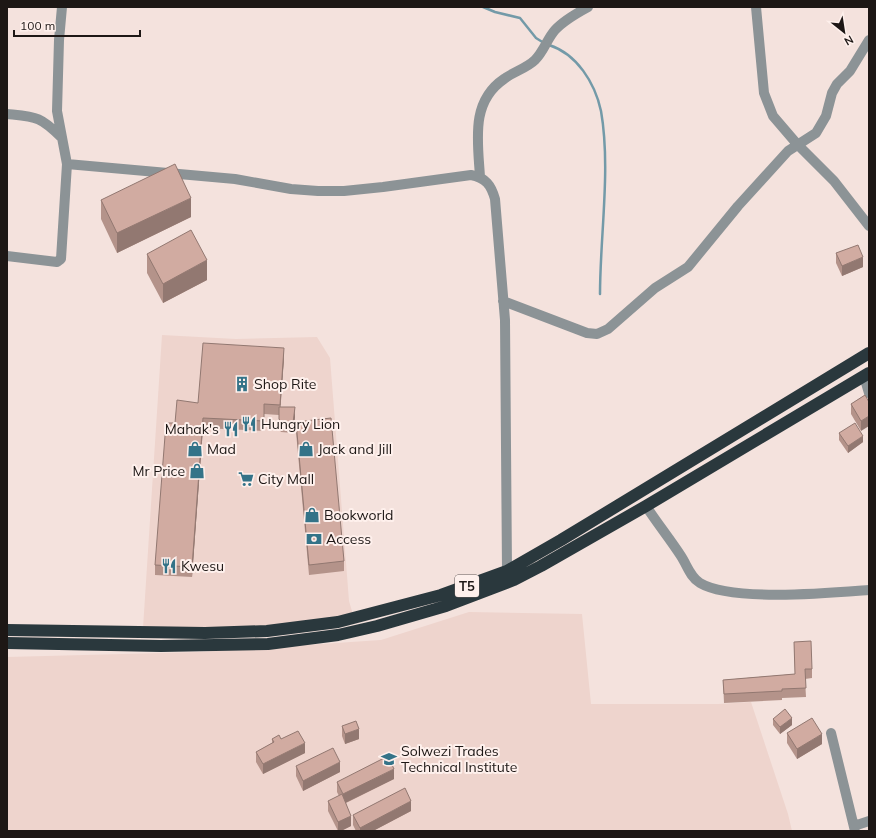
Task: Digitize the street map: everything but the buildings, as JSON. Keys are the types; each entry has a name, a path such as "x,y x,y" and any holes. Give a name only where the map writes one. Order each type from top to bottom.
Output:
{"highway":[{"name":"T5","path":"7,630 205,633 267,631 299,628 338,622 417,602 470,586 507,571 561,540 869,353"},
{"name":"T5","path":"7,642 161,646 268,644 338,635 377,626 446,606 514,580 646,506 866,374"}],"street":[{"path":"7,256 57,262 61,259 68,164 61,137 57,111 57,83 62,7"},
{"path":"480,177 477,120 491,91 503,79 532,63 539,56 555,30 567,20 588,7"},
{"path":"756,7 764,93 773,116 797,144 834,181 869,226"},
{"path":"503,301 592,334 602,332 655,288 688,267 738,206 788,152 797,144 816,132 822,125 826,116 832,93 837,84 853,67 869,40"},
{"path":"7,114 39,118 46,122 61,137"},
{"path":"68,164 235,179 291,189 344,191 471,175 480,177 488,182 495,199 503,301 506,378 507,571"},
{"path":"866,374 869,393"},
{"path":"646,506 682,557 690,572 699,582 719,590 806,594 869,590"},
{"path":"831,733 855,828 869,821"}],"shaded area":[{"name":"City Mall","path":"162,335 236,339 317,337 330,358 349,601 354,618 249,628 143,628"},
{"name":"Solwezi Trades Technical Institute","path":"469,612 582,614 591,704 718,704 751,702 788,814 792,831 7,831 7,657 200,652 381,640"}],"waterway":[{"path":"483,7 495,12 520,18 536,38 544,43"},
{"path":"549,45 559,49 576,62 589,80 601,111 604,133 605,179 600,294"}],"place":[{"name":"Shop Rite","path":"242,384"},
{"name":"Hungry Lion","path":"249,424"},
{"name":"Mahak's","path":"231,429"},
{"name":"Mad","path":"195,449"},
{"name":"Jack and Jill","path":"306,449"},
{"name":"Mr Price","path":"197,471"},
{"name":"City Mall","path":"246,479"},
{"name":"Bookworld","path":"312,515"},
{"name":"Access","path":"314,539"},
{"name":"Kwesu","path":"169,566"},
{"name":"Solwezi Trades Technical Institute","path":"389,759"}]}
